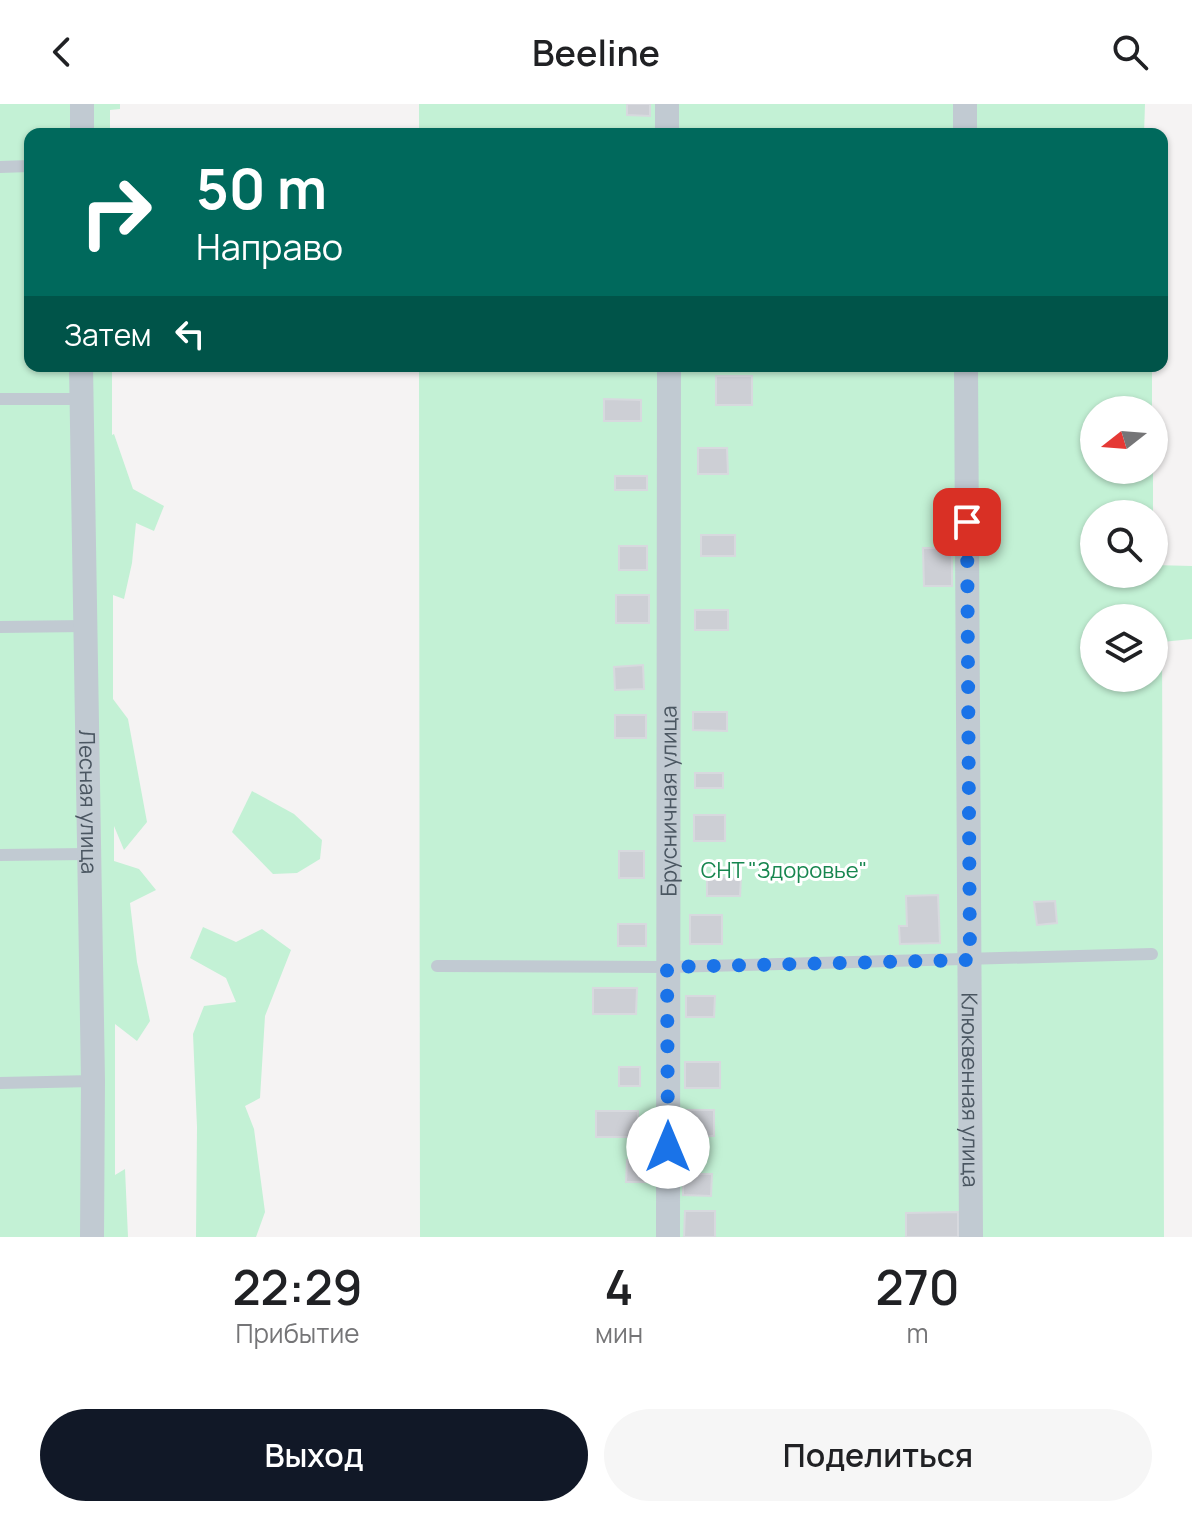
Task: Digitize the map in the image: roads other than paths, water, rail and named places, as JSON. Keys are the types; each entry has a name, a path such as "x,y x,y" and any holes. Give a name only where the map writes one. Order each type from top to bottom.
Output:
{"street":[{"path":"82,104 82,128"},
{"path":"667,104 667,128"},
{"path":"965,104 965,128"},
{"name":"Лесная улица","path":"81,372 93,1081 92,1237"},
{"name":"Брусничная улица","path":"668,1237 669,372"},
{"name":"Клюквенная улица","path":"966,372 971,1237"}],"lane":[{"path":"0,167 24,166"},
{"path":"0,399 81,399"},
{"path":"0,627 86,626"},
{"path":"0,855 87,854"},
{"path":"437,966 667,967 1152,954"},
{"path":"0,1083 93,1081"}],"park label":[{"name":"СНТ \"Здоровье\"","path":"784,870"}]}
